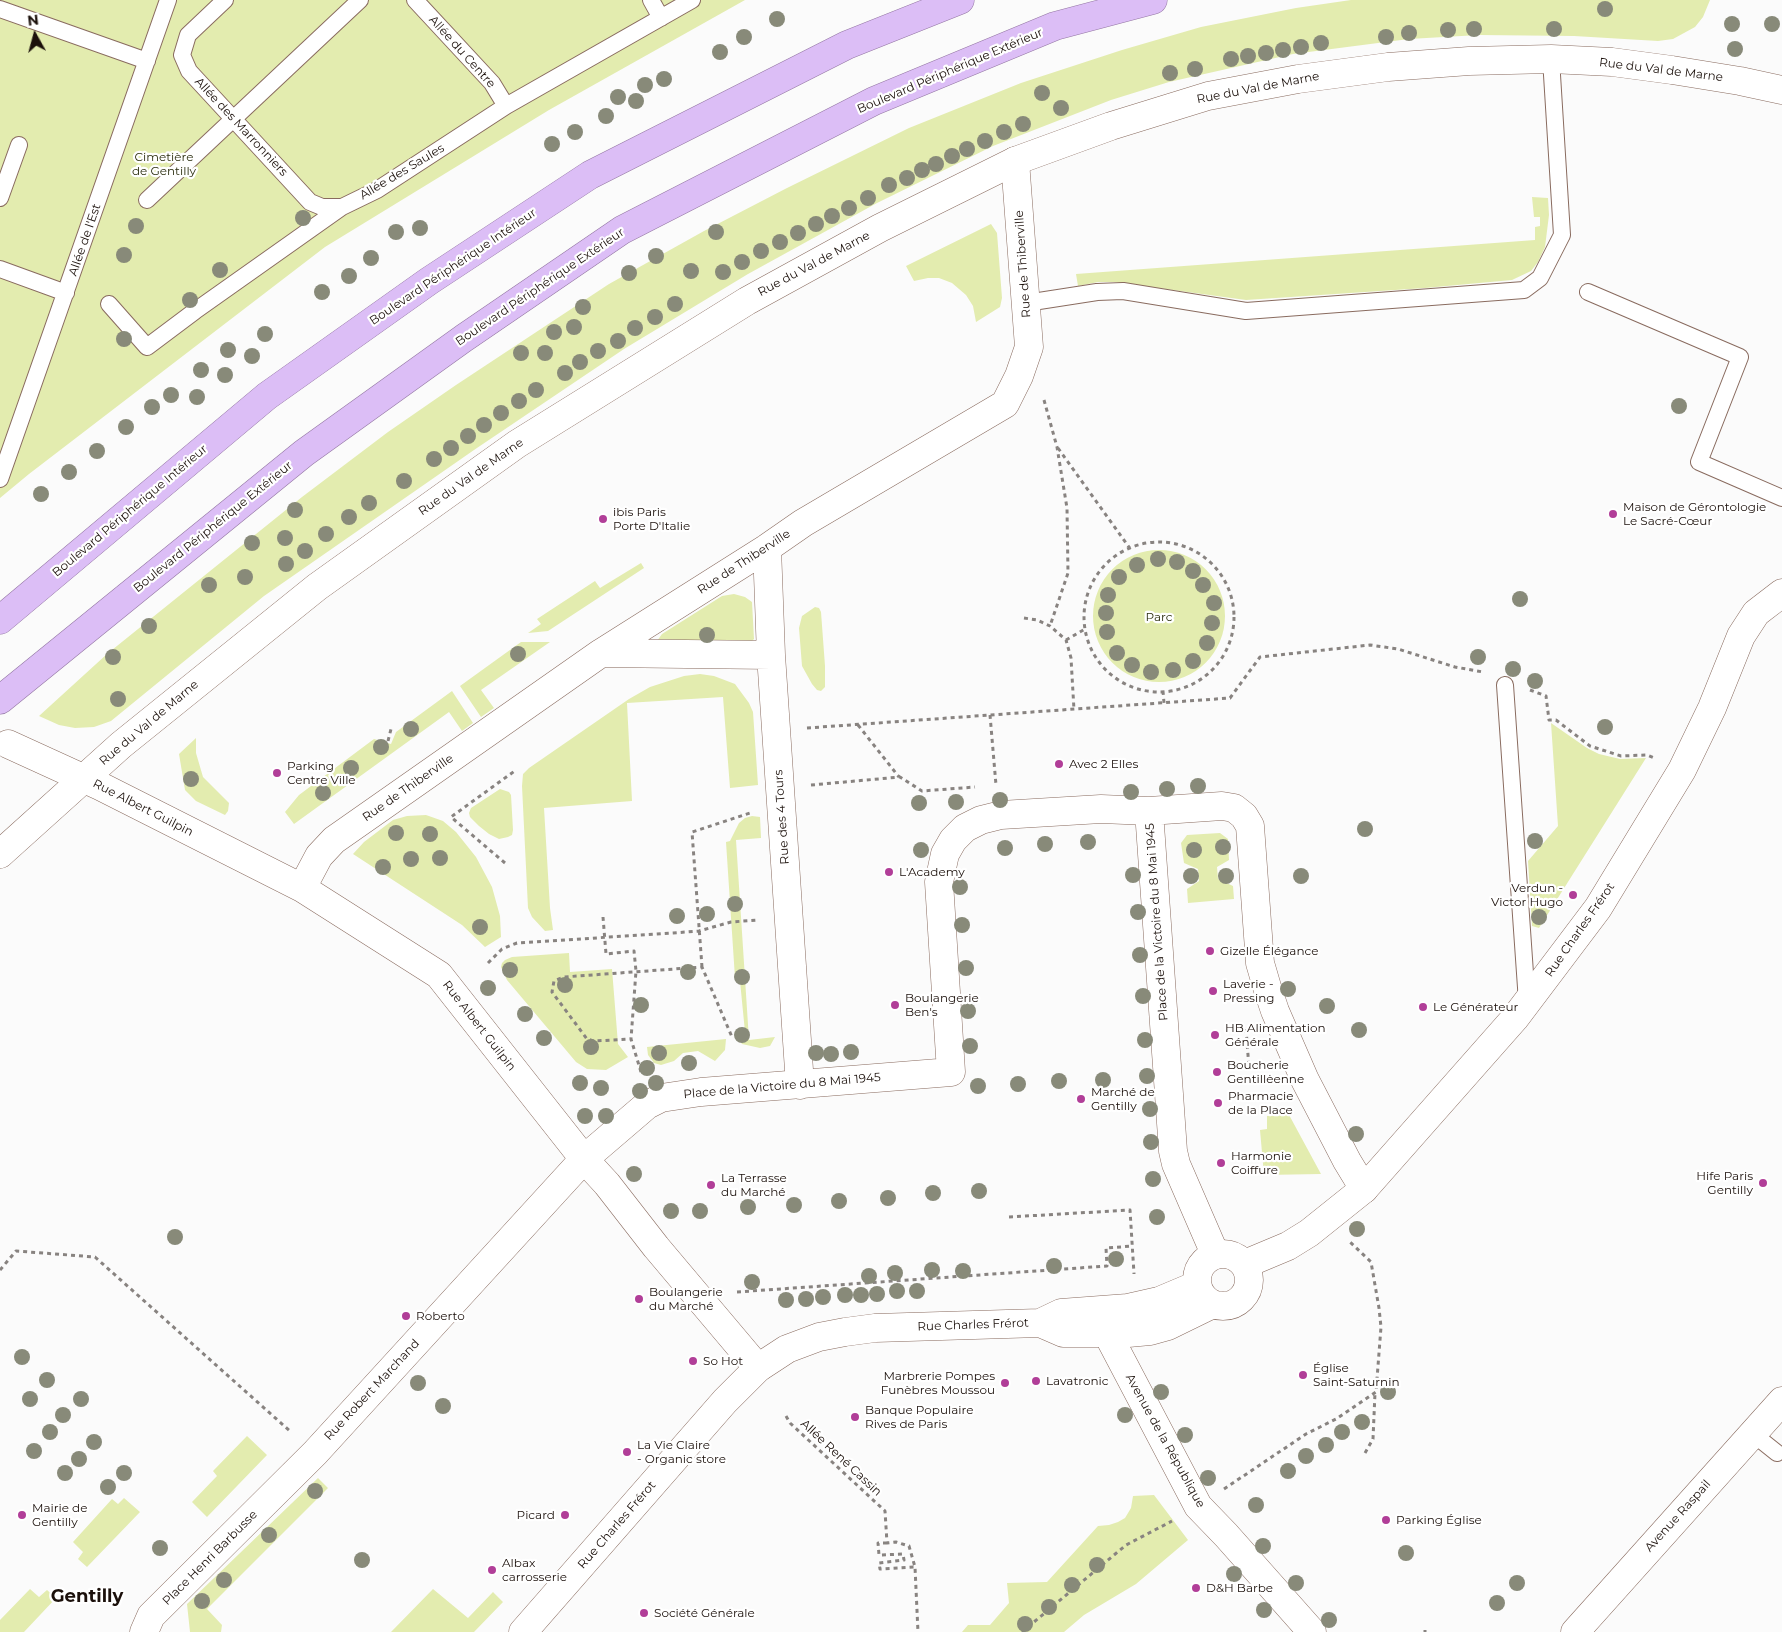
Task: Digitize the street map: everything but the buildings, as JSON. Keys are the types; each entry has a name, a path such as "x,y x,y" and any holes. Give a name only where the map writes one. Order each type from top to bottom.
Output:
{"highway":[{"name":"Boulevard Périphérique Intérieur","path":"0,620 267,396 429,282 590,175 847,45 960,0"},
{"name":"Boulevard Périphérique Extérieur","path":"0,700 304,453 464,338 622,230 874,101 1055,26 1153,0"}],"street":[{"name":"Rue du Val de Marne","path":"0,854 121,745 317,586 517,444 747,301 880,228 1016,161 1111,126 1208,96 1298,79 1388,67 1469,61 1550,60 1612,62 1740,81 1782,90"},
{"name":"Rue de Thiberville","path":"302,888 319,856 334,840 601,653 767,548 803,523 1005,404 1019,376 1029,347 1016,161"},
{"name":"Rue des 4 Tours","path":"767,548 771,655 800,1085"},
{"name":"Rue Charles Frérot","path":"1245,1264 1288,1246 1329,1218 1364,1189 1527,1002 1598,908 1682,770 1712,708 1741,636 1756,613 1782,593"},
{"path":"601,653 771,655"},
{"name":"Rue Albert Guilpin","path":"8,744 83,779 302,888 439,975 584,1159 607,1184 656,1247 758,1368"},
{"path":"1150,811 1222,806 1234,808 1244,816 1250,826 1260,963 1267,987 1275,1011 1305,1080 1347,1161 1364,1189"},
{"name":"Place de la Victoire du 8 Mai 1945","path":"584,1159 647,1105 661,1098 701,1092 951,1072 939,882 945,854 953,840 965,828 981,820 1001,815 1101,809 1150,811 1173,1151 1176,1164 1215,1254"},
{"name":"Rue Robert Marchand","path":"282,1487 322,1446 584,1159"},
{"path":"1224,1253 1232,1255 1245,1264 1249,1281 1244,1296 1230,1305 1222,1306 1205,1295 1197,1278 1202,1263 1215,1254 1224,1253"},
{"name":"Rue Charles Frérot","path":"1040,1323 1061,1312 1128,1308 1159,1301 1205,1295"},
{"name":"Rue Charles Frérot","path":"523,1632 725,1401 758,1368 787,1349 819,1337 875,1328 1040,1323 1063,1333 1150,1331 1168,1326 1205,1295"},
{"name":"Avenue de la République","path":"1107,1333 1198,1506 1312,1632"},
{"name":"Avenue Raspail","path":"1575,1632 1782,1401"},
{"name":"Place Henri Barbusse","path":"144,1632 151,1616 282,1487"}],"lane":[{"name":"Allée de l'Est","path":"0,479 168,0"},
{"name":"Allée des Marronniers","path":"225,0 188,35 182,55 189,72 310,202 322,207 342,207"},
{"path":"147,200 360,0"},
{"name":"Allée du Centre","path":"414,0 492,83 506,106"},
{"path":"651,0 661,18"},
{"name":"Allée des Saules","path":"108,304 147,347 342,207 377,190 506,106 692,0"},
{"path":"0,9 147,61"},
{"path":"1026,303 1097,292 1123,291 1246,311 1524,290 1540,278 1562,235 1550,60"},
{"path":"0,198 19,145"},
{"path":"0,269 66,293"},
{"path":"1588,292 1740,357 1699,462 1782,498"},
{"path":"1504,686 1527,1002"},
{"path":"1752,1433 1777,1453"}],"path":[{"path":"1029,347 1057,447 1066,508 1068,573 1050,626"},
{"path":"1057,447 1129,547"},
{"path":"1153,541 1178,544 1201,553 1219,570 1231,592 1235,616 1231,641 1220,662 1201,679 1179,690 1154,692 1130,686 1109,672 1093,653 1085,630 1084,604 1093,581 1108,562 1129,547 1153,541"},
{"path":"1024,618 1037,620 1050,626 1066,640 1071,658 1074,710"},
{"path":"1066,640 1085,630"},
{"path":"776,730 1230,698 1260,657 1370,645 1398,649 1455,667 1476,670 1491,675"},
{"path":"1521,686 1546,696 1549,720 1556,720 1590,746 1621,756 1647,755 1682,770"},
{"path":"1163,691 1164,704"},
{"path":"986,786 996,785 990,716"},
{"path":"858,725 900,777 922,791 977,786"},
{"path":"388,741 391,728"},
{"path":"505,864 451,817 516,770"},
{"path":"780,788 900,777"},
{"path":"732,1037 702,967 692,832 756,811"},
{"path":"603,916 606,954 634,951 636,971 631,1039 642,1078"},
{"path":"488,963 502,949 517,943 699,931 731,922 767,919"},
{"path":"631,1039 594,1042 587,1039 552,992 554,981 564,977 702,967"},
{"path":"1246,1023 1249,1068 1259,1067"},
{"path":"1267,1108 1274,1107"},
{"path":"1008,1217 1130,1210 1134,1277"},
{"path":"1329,1218 1371,1262 1379,1308 1381,1327 1372,1440 1365,1453"},
{"path":"737,1292 1107,1266 1106,1248 1133,1246"},
{"path":"0,1270 16,1251 95,1257 294,1434"},
{"path":"1022,1632 1126,1545 1198,1506 1306,1434 1336,1419 1376,1392"},
{"name":"Allée René Cassin","path":"786,1416 790,1423 885,1511 887,1543 878,1543 879,1555 903,1554 904,1560 879,1563 880,1569 915,1567"},
{"path":"887,1543 896,1542 909,1546 915,1567 918,1632"}],"green space":[{"name":"Cimetière de Gentilly","path":"0,0 745,0 549,110 325,247 0,498"},
{"path":"1351,0 1710,0 1703,17 1695,27 1673,39 1658,41 1574,36 1479,35 1409,39 1293,54 1169,82 1111,100 993,146 877,203 748,274 624,349 474,450 264,596 111,721 94,727 75,728 59,725 39,716 107,654 302,497 388,432 609,284 704,231 909,128 1021,83 1122,50 1201,27 1296,8"},
{"path":"1532,197 1548,198 1549,215 1545,247 1538,262 1531,271 1512,280 1246,300 1114,282 1098,282 1078,286 1076,274 1535,240 1535,227 1540,226 1540,217 1534,217"},
{"path":"991,224 997,233 1002,298 1000,307 976,322 973,306 966,295 952,283 939,278 914,281 906,266"},
{"name":"Parc","path":"1159,550 1172,551 1184,555 1206,569 1220,591 1224,603 1224,629 1220,641 1206,663 1184,677 1172,681 1159,682 1146,681 1134,677 1112,663 1098,641 1094,629 1093,616 1094,603 1098,591 1112,569 1134,555 1146,551"},
{"path":"641,563 644,568 548,631 528,633 541,624 537,619 595,581 600,588"},
{"path":"734,594 745,597 752,602 754,639 750,643 657,641 662,634 722,596"},
{"path":"815,607 819,608 821,612 825,666 825,687 821,691 817,690 812,684 802,666 799,628 802,616"},
{"path":"521,642 550,642 481,690 494,708 481,717 460,686"},
{"path":"700,674 714,676 735,684 749,703 753,712 758,785 730,788 723,697 627,703 632,801 544,808 553,930 545,931 532,917 528,908 523,774 629,699 650,687 684,676"},
{"path":"452,691 473,723 462,731 449,712 294,824 285,812 299,795 374,739 391,744 396,732"},
{"path":"1551,723 1599,754 1620,759 1646,758 1539,928 1532,926 1528,861 1558,826"},
{"path":"196,738 196,753 203,777 229,803 228,811 225,815 196,801 185,790 179,754"},
{"path":"500,789 509,792 511,795 513,830 512,835 499,839 479,826 470,817 469,813 471,808"},
{"path":"426,815 443,821 456,832 476,857 492,887 500,916 501,937 485,947 462,925 353,854 364,842 393,820 407,816"},
{"path":"752,816 760,817 761,838 736,840 749,1040 775,1037 770,1046 760,1048 742,1044 738,1038 745,1032 740,981 735,978 726,842 730,841 739,823 745,818"},
{"path":"1220,833 1228,839 1229,860 1217,867 1218,879 1233,886 1234,899 1188,903 1187,889 1199,881 1198,869 1184,863 1181,843 1187,835"},
{"path":"569,953 570,972 612,969 618,1044 628,1057 606,1070 587,1069 576,1062 507,980 501,967 505,960 512,957"},
{"path":"726,1039 725,1050 715,1061 698,1051 683,1053 674,1061 661,1065 654,1063 648,1055 647,1047"},
{"path":"1288,1113 1321,1174 1264,1175 1260,1130 1267,1129 1267,1116"},
{"path":"247,1436 267,1455 207,1517 192,1502 217,1476 213,1471"},
{"path":"318,1478 328,1488 207,1609 222,1625 221,1632 190,1632 187,1604"},
{"path":"1154,1495 1188,1540 1136,1584 1084,1615 1064,1632 962,1632 968,1625 990,1625 1009,1603 1007,1583 1047,1582 1098,1526 1109,1525 1125,1518 1131,1508 1133,1496"},
{"path":"124,1498 140,1512 87,1567 78,1559 83,1552 73,1542 112,1499 118,1504"},
{"path":"30,1589 39,1597 47,1590 56,1598 24,1632 0,1632 0,1620"},
{"path":"433,1589 468,1618 493,1592 503,1602 474,1632 391,1632"}],"place":[{"name":"Maison de Gérontologie Le Sacré-Cœur","path":"1613,514"},
{"name":"ibis Paris Porte D'Italie","path":"603,519"},
{"name":"Avec 2 Elles","path":"1059,764"},
{"name":"Parking Centre Ville","path":"277,773"},
{"name":"L'Academy","path":"889,872"},
{"name":"Verdun - Victor Hugo","path":"1573,895"},
{"name":"Gizelle Élégance","path":"1210,951"},
{"name":"Laverie - Pressing","path":"1213,991"},
{"name":"Boulangerie Ben's","path":"895,1005"},
{"name":"Le Générateur","path":"1423,1007"},
{"name":"HB Alimentation Générale","path":"1215,1035"},
{"name":"Boucherie Gentillėenne","path":"1217,1072"},
{"name":"Marché de Gentilly","path":"1081,1099"},
{"name":"Pharmacie de la Place","path":"1218,1103"},
{"name":"Harmonie Coiffure","path":"1221,1163"},
{"name":"Hife Paris Gentilly","path":"1763,1183"},
{"name":"La Terrasse du Marché","path":"711,1185"},
{"name":"Boulangerie du Marché","path":"639,1299"},
{"name":"Roberto","path":"406,1316"},
{"name":"So Hot","path":"693,1361"},
{"name":"Église Saint-Saturnin","path":"1303,1375"},
{"name":"Lavatronic","path":"1036,1381"},
{"name":"Marbrerie Pompes Funèbres Moussou","path":"1005,1383"},
{"name":"Banque Populaire Rives de Paris","path":"855,1417"},
{"name":"La Vie Claire - Organic store","path":"627,1452"},
{"name":"Mairie de Gentilly","path":"22,1515"},
{"name":"Picard","path":"565,1515"},
{"name":"Parking Église","path":"1386,1520"},
{"name":"Albax carrosserie","path":"492,1570"},
{"name":"D&H Barbe","path":"1196,1588"},
{"name":"Société Générale","path":"644,1613"}],"district":[{"name":"Gentilly","path":"87,1597"}]}
